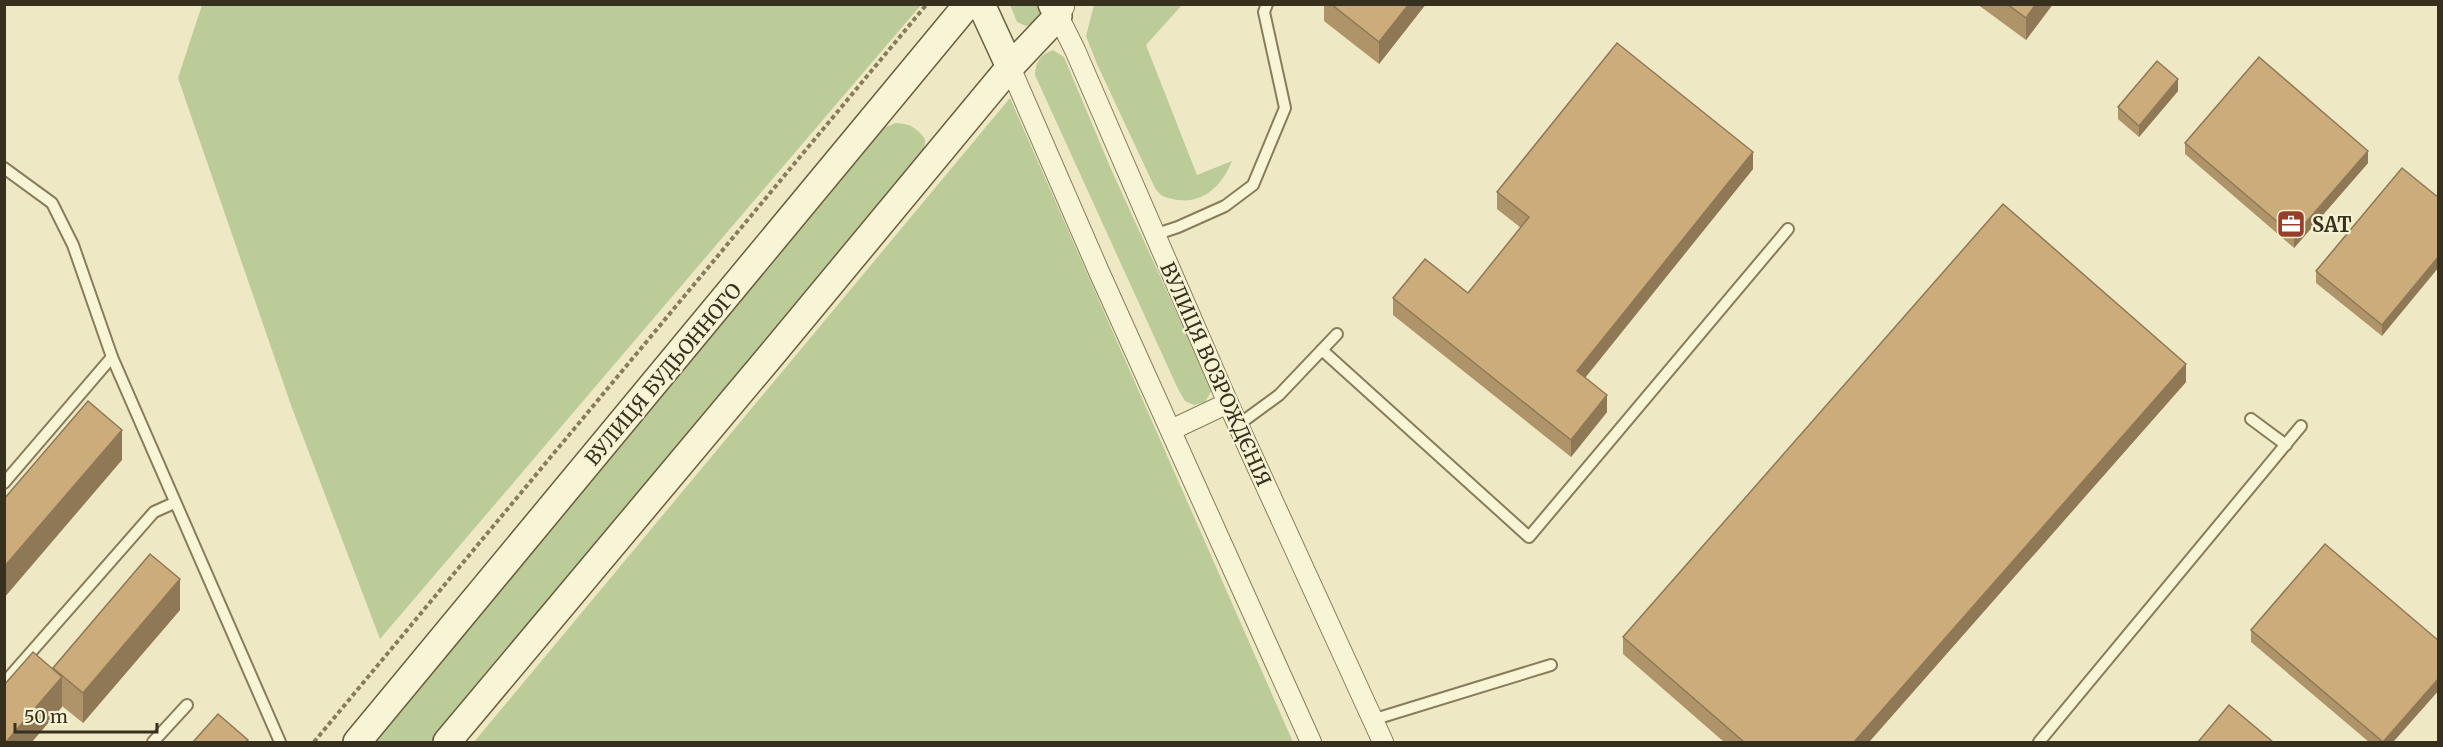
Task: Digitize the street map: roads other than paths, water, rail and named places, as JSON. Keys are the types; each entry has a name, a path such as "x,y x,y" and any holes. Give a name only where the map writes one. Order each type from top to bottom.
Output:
{"main road":[{"name":"ВУЛИЦЯ БУДЬОННОГО","path":"357,742 895,95 968,4"},
{"path":"981,4 1010,67"},
{"path":"447,742 774,353 1058,8"}],"street":[{"name":"ВУЛИЦЯ ВОЗРОЖДЄНІЯ","path":"1058,8 1228,403 1383,742"},
{"path":"1010,67 1104,284 1311,742"},
{"path":"1171,430 1228,403"}],"lane":[{"path":"1154,235 1225,206 1252,185 1285,108 1264,12 1267,4"},
{"path":"4,168 51,203 73,245 112,357 280,742"},
{"path":"1322,350 1529,537 1788,229"},
{"path":"1238,425 1279,395 1337,334"},
{"path":"4,483 112,357"},
{"path":"2251,419 2286,445"},
{"path":"2039,742 2301,426"},
{"path":"4,683 154,512 174,502"},
{"path":"1372,720 1551,665"},
{"path":"153,742 187,705"}],"place":[{"name":"SAT","path":"2291,224"}]}
